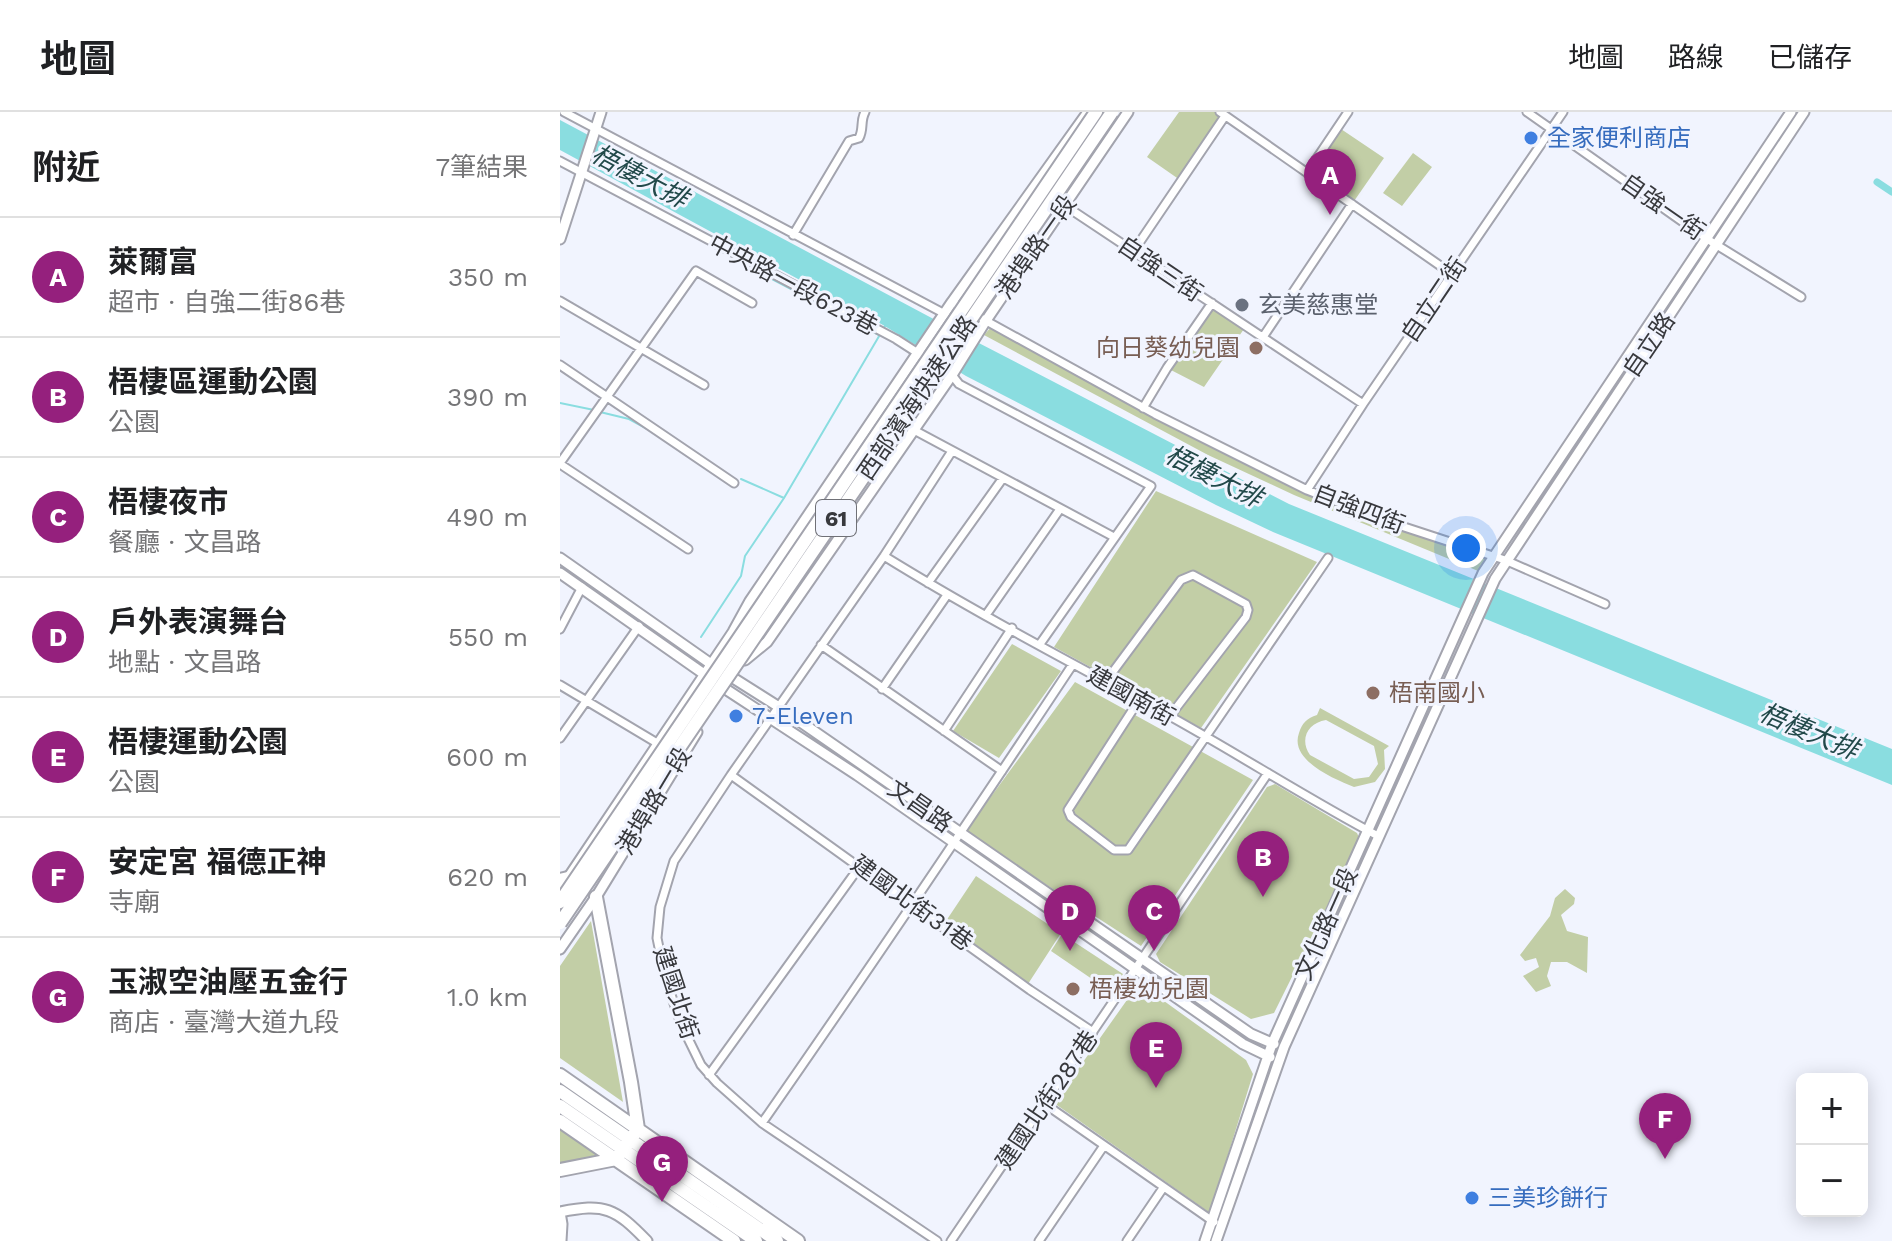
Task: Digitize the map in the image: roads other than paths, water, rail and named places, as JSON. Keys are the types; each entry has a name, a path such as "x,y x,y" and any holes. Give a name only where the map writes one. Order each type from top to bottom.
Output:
{"main road":[{"name":"西部濱海快速公路","path":"560,902 1096,112"},
{"name":"西部濱海快速公路","path":"560,923 1112,112"},
{"path":"733,632 1006,235 1032,205"},
{"path":"749,654 1008,277 1044,211"},
{"path":"596,897 627,1144"},
{"path":"560,1075 627,1144 734,1241"},
{"path":"560,1091 756,1241"},
{"path":"560,1106 798,1241"},
{"path":"560,1121 627,1144 777,1241"},
{"path":"560,1170 627,1144"}],"street":[{"path":"564,112 594,132 945,314"},
{"path":"560,239 601,112"},
{"path":"793,235 849,141 859,138 865,112"},
{"name":"港埠路一段","path":"560,890 564,879 733,632 750,601 952,302 1088,112"},
{"name":"港埠路一段","path":"560,949 596,897 724,688 749,654 780,587 1104,112"},
{"name":"港埠路一段","path":"749,654 767,642 952,375 1128,112"},
{"path":"1307,173 1348,112"},
{"name":"自強一街","path":"1527,112 1712,241 1801,297"},
{"name":"自立二街","path":"1307,490 1563,112"},
{"name":"自立路","path":"1475,618 1505,560 1712,241 1791,112"},
{"name":"自立路","path":"1465,614 1493,558 1804,112"},
{"path":"1133,252 1222,114 1452,274"},
{"name":"中央路一段623巷","path":"560,161 583,170 918,353 952,375 959,384 1151,486 1114,537"},
{"name":"自強三街","path":"1037,186 1363,404"},
{"path":"1263,337 1352,204"},
{"path":"688,549 560,464 696,271 752,303"},
{"path":"560,301 704,385"},
{"name":"自強四街","path":"952,302 1143,408 1307,490 1505,560 1605,604"},
{"path":"1143,408 1212,303"},
{"path":"560,365 734,483"},
{"path":"912,429 1114,537 1040,644"},
{"name":"建國北街","path":"937,1241 762,1123 709,1075 681,1024 665,977 657,938 660,907 674,861 884,556 952,451"},
{"path":"928,583 1003,478"},
{"path":"986,615 1060,509"},
{"name":"建國南街","path":"884,556 947,595 1170,716 1378,836"},
{"name":"文昌路","path":"560,558 1251,1034 1284,1047"},
{"path":"1139,700 1068,810 1071,817 1114,850 1128,850 1328,558"},
{"name":"文昌路","path":"560,573 1243,1044 1279,1061"},
{"path":"1106,681 1181,580 1188,575 1246,604 1246,617 1170,716"},
{"path":"560,629 582,587"},
{"name":"港埠路一段","path":"733,632 780,587"},
{"path":"882,689 947,595"},
{"name":"文化路一段","path":"1216,1241 1217,1223 1267,1056 1465,614"},
{"name":"文化路一段","path":"1205,1241 1217,1223 1284,1047 1475,618"},
{"path":"560,738 639,626"},
{"path":"944,731 1012,628"},
{"path":"821,645 1002,771"},
{"path":"762,1123 914,905 952,843 1073,664"},
{"path":"560,685 657,743"},
{"name":"建國北街287巷","path":"951,1241 1268,773"},
{"name":"建國北街31巷","path":"731,775 1093,1032"},
{"path":"709,1075 860,866"},
{"path":"1045,1104 1217,1223"},
{"path":"1039,1241 1103,1147"},
{"path":"1127,1241 1163,1188"},
{"path":"562,1241 560,1212 586,1207 607,1209 622,1216 647,1241"}],"water":[{"name":"梧棲大排","path":"560,120 1289,504 1892,749 1892,785 1273,532 1216,505 966,376 883,325 560,150"}],"waterway":[{"path":"1877,182 1892,192"},
{"path":"770,278 879,335"},
{"path":"701,637 741,576 745,556 784,498 885,326"},
{"path":"560,403 594,410"},
{"path":"600,412 629,419 653,432"},
{"path":"741,479 784,498"}],"place":[{"name":"全家便利商店","path":"1531,138"},
{"name":"萊爾富","path":"1330,215"},
{"name":"玄美慈惠堂","path":"1242,305"},
{"name":"向日葵幼兒園","path":"1256,348"},
{"name":"梧南國小","path":"1373,693"},
{"name":"7-Eleven","path":"736,716"},
{"name":"梧棲區運動公園","path":"1263,897"},
{"name":"戶外表演舞台","path":"1070,951"},
{"name":"梧棲夜市","path":"1154,951"},
{"name":"梧棲幼兒園","path":"1073,989"},
{"name":"梧棲運動公園","path":"1156,1088"},
{"name":"安定宮 福德正神","path":"1665,1159"},
{"name":"三美珍餅行","path":"1472,1198"},
{"name":"玉淑空油壓五金行","path":"662,1202"}]}
